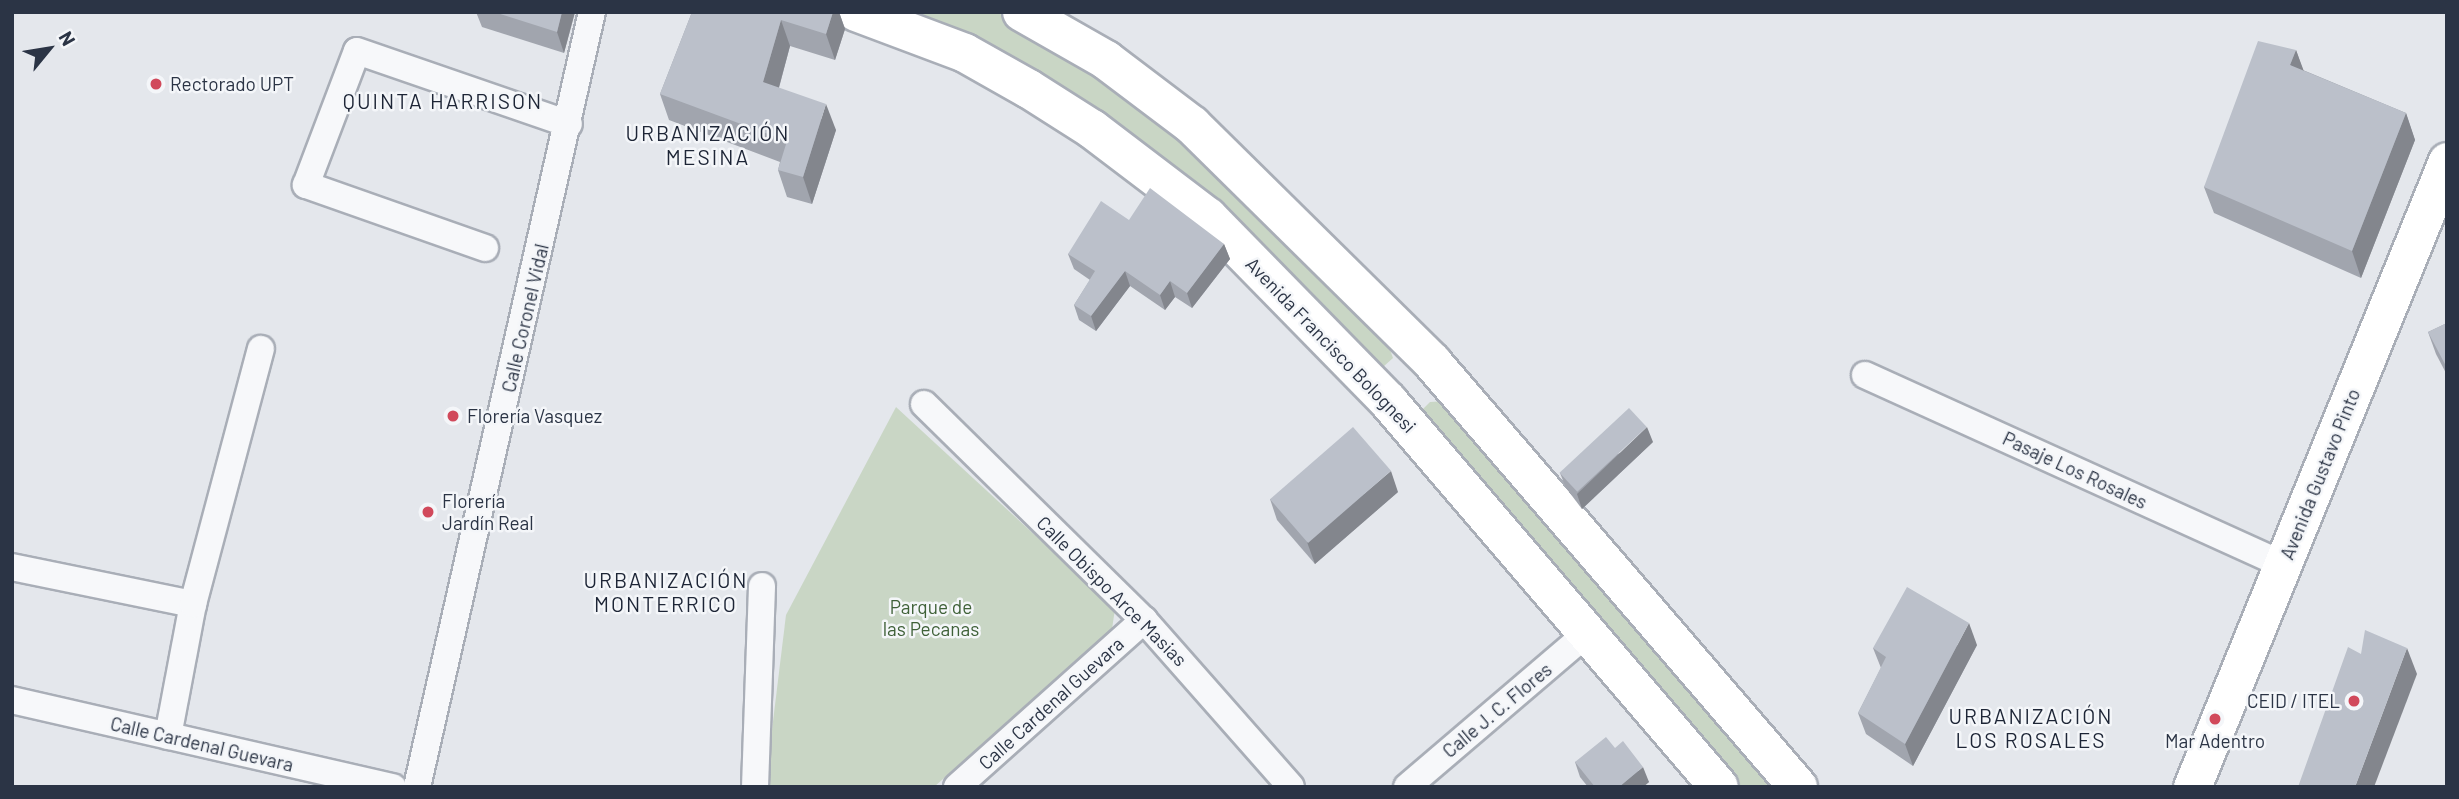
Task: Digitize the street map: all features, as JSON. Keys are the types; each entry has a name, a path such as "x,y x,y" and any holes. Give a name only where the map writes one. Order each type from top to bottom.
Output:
{"main road":[{"name":"Avenida Francisco Bolognesi","path":"856,12 965,53 1061,109 1142,164 1208,217 1388,401 1719,787"},
{"path":"1022,12 1106,60 1192,125 1432,362 1798,787"},
{"name":"Avenida Gustavo Pinto","path":"2192,787 2447,161"},
{"path":"1388,401 1432,362"}],"street":[{"name":"Calle Coronel Vidal","path":"417,787 569,124 592,12"},
{"path":"485,248 306,185 356,51 569,124"},
{"path":"168,736 193,604 261,349"},
{"name":"Pasaje Los Rosales","path":"1866,375 2284,565"},
{"name":"Calle Obispo Arce Masias","path":"924,404 1144,620 1291,787"},
{"path":"12,567 193,604"},
{"path":"755,787 762,586"},
{"name":"Calle Cardenal Guevara","path":"957,787 1144,620"},
{"name":"Calle J. C. Flores","path":"1407,787 1587,633"},
{"name":"Calle Cardenal Guevara","path":"12,701 393,787"}],"green space":[{"path":"889,12 996,12 1036,31 1180,132 1387,341 1393,358 1383,367 1367,357 1301,290"},
{"path":"1447,401 1780,787 1741,787 1427,424 1421,411 1430,402"},
{"name":"Parque de las Pecanas","path":"896,407 1115,609 1112,629 934,787 765,787 786,615"}],"building":[{"path":"494,12 562,12 557,32"},
{"path":"692,12 833,12 826,34 781,20 763,82 826,104 803,177 778,170 787,141 660,94"},
{"path":"2258,41 2296,50 2290,65 2406,113 2352,251 2204,187"},
{"path":"1150,188 1224,244 1187,293 1170,281 1160,295 1125,271 1091,316 1074,305 1095,271 1068,254 1101,201 1129,220"},
{"path":"2447,323 2447,368 2428,332"},
{"path":"1629,408 1647,427 1577,492 1560,473"},
{"path":"1353,427 1391,471 1308,543 1270,499"},
{"path":"1907,587 1969,623 1905,744 1858,713 1886,657 1873,648"},
{"path":"2365,630 2407,648 2355,787 2298,787 2348,647 2361,654"},
{"path":"1606,737 1615,748 1623,741 1643,767 1619,787 1595,787 1575,762"}],"place":[{"name":"Rectorado UPT","path":"156,84"},
{"name":"Florería Vasquez","path":"453,416"},
{"name":"Florería Jardín Real","path":"428,512"},
{"name":"CEID / ITEL","path":"2354,701"},
{"name":"Mar Adentro","path":"2215,719"}],"district":[{"name":"QUINTA HARRISON","path":"443,101"},
{"name":"URBANIZACIÓN MESINA","path":"708,145"},
{"name":"URBANIZACIÓN MONTERRICO","path":"666,592"},
{"name":"URBANIZACIÓN LOS ROSALES","path":"2031,728"}]}
